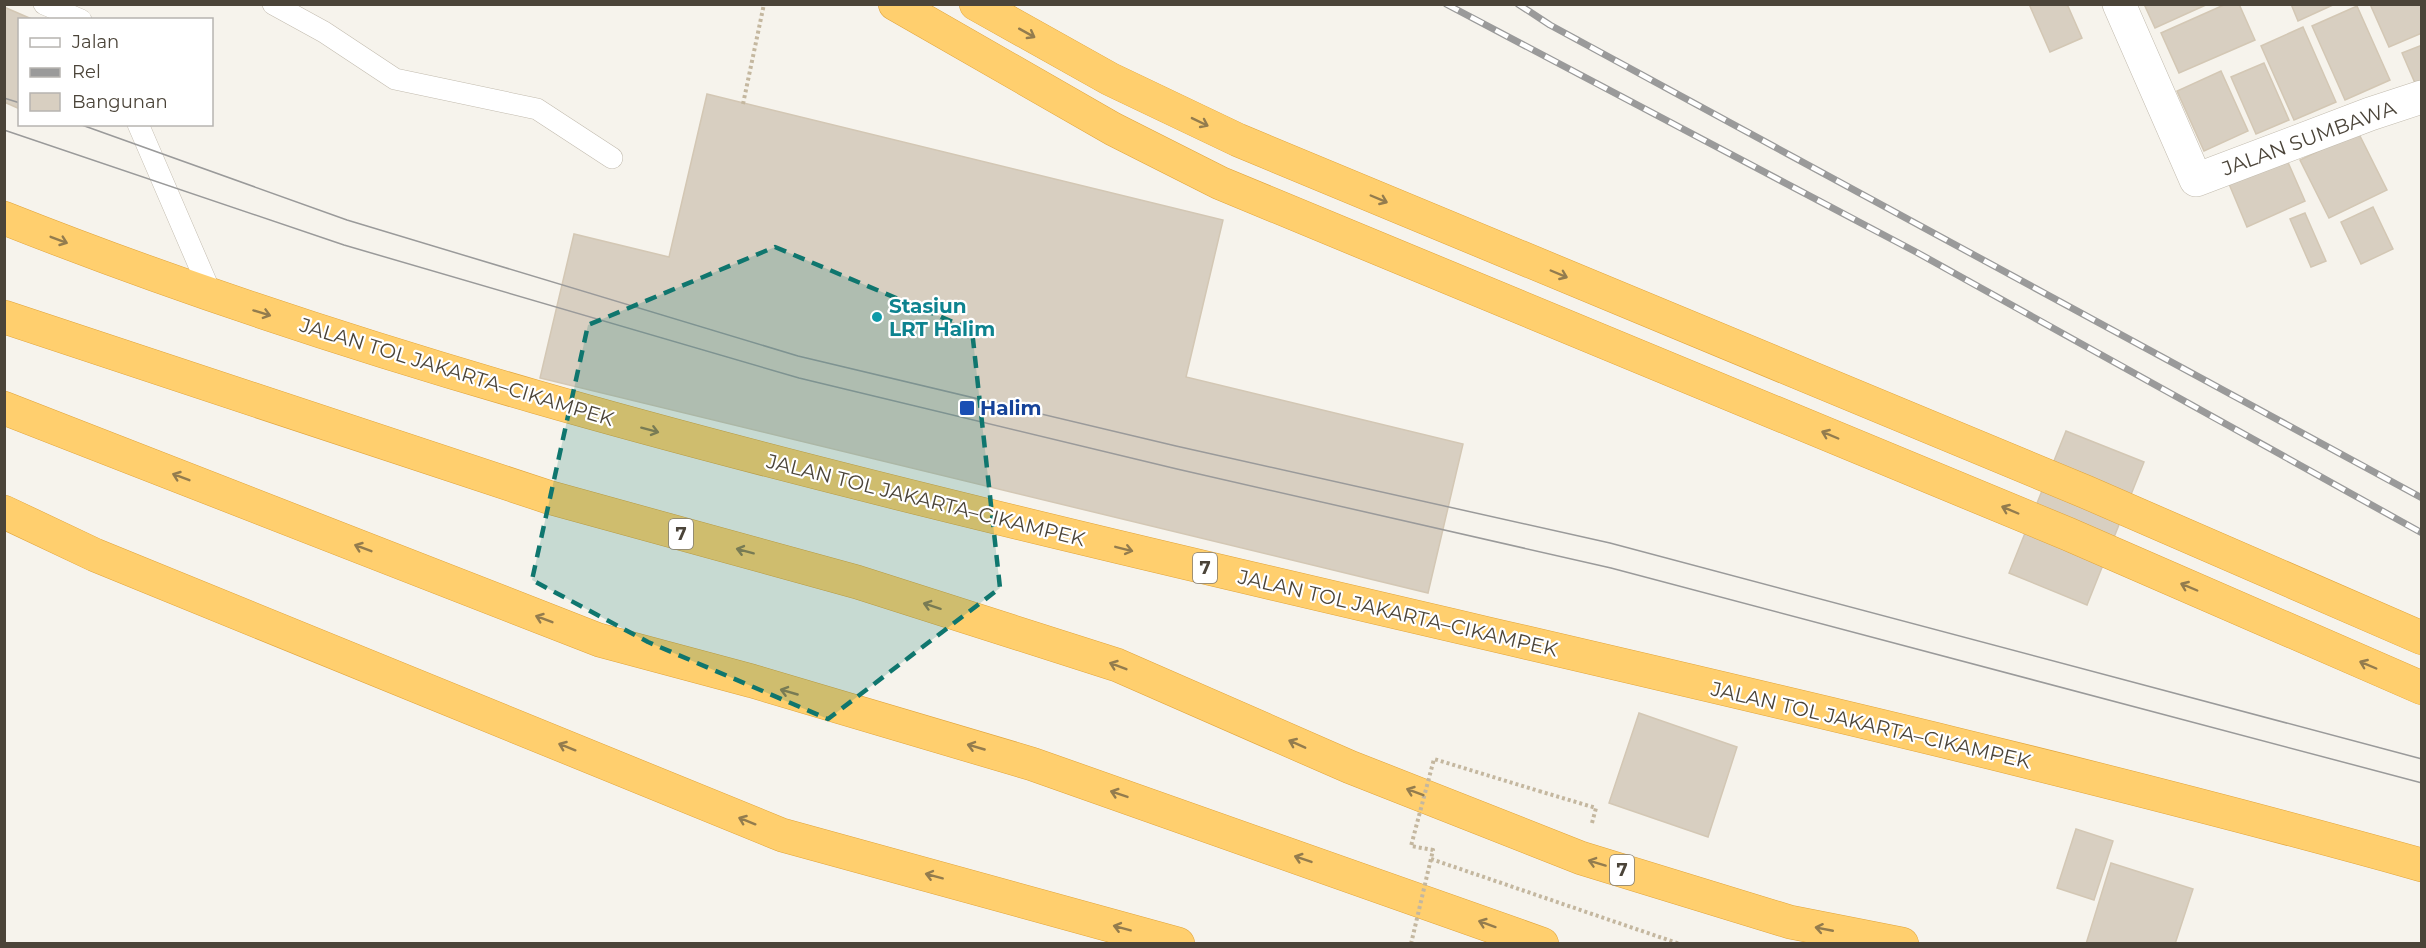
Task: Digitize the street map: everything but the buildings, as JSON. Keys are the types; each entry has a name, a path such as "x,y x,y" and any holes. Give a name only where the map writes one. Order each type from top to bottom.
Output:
{"highway":[{"path":"895,4 1113,129 1220,183 2057,530 2421,688"},
{"path":"976,4 1110,79 1238,140 2086,492 2421,638"},
{"name":"JALAN TOL JAKARTA–CIKAMPEK","path":"4,218 213,298 515,392 646,429 893,493 2175,797 2421,865"},
{"name":"7","path":"4,317 548,497 857,582 1117,664 1350,767 1581,858 1790,922 1902,944"},
{"path":"4,408 599,640 752,681 1032,764 1542,944"},
{"path":"4,512 95,555 782,835 1179,944"}],"street":[{"name":"JALAN SUMBAWA","path":"2119,4 2196,180 2421,97"}],"lane":[{"path":"44,4 76,18"},
{"path":"273,4 324,32 395,79 537,109 612,158"},
{"path":"139,126 213,298"}],"path":[{"path":"743,104 764,4"},
{"path":"1411,944 1433,850 1411,846 1434,759 1554,795"},
{"path":"1431,859 1680,944"}],"highlighted area":[{"path":"775,247 972,330 1000,588 828,719 648,642 532,580 588,325"}],"tram line":[{"path":"4,98 18,102"},
{"path":"85,126 347,220 798,356 1176,446 1610,543 2422,759"},
{"path":"4,130 344,245 799,378 1177,469 1611,568 2422,783"}],"railway":[{"path":"1446,4 1916,252 2422,533"},
{"path":"1518,4 1550,25 2422,498"}],"place":[{"name":"Stasiun LRT Halim","path":"877,317"},
{"name":"Halim","path":"967,408"}]}
